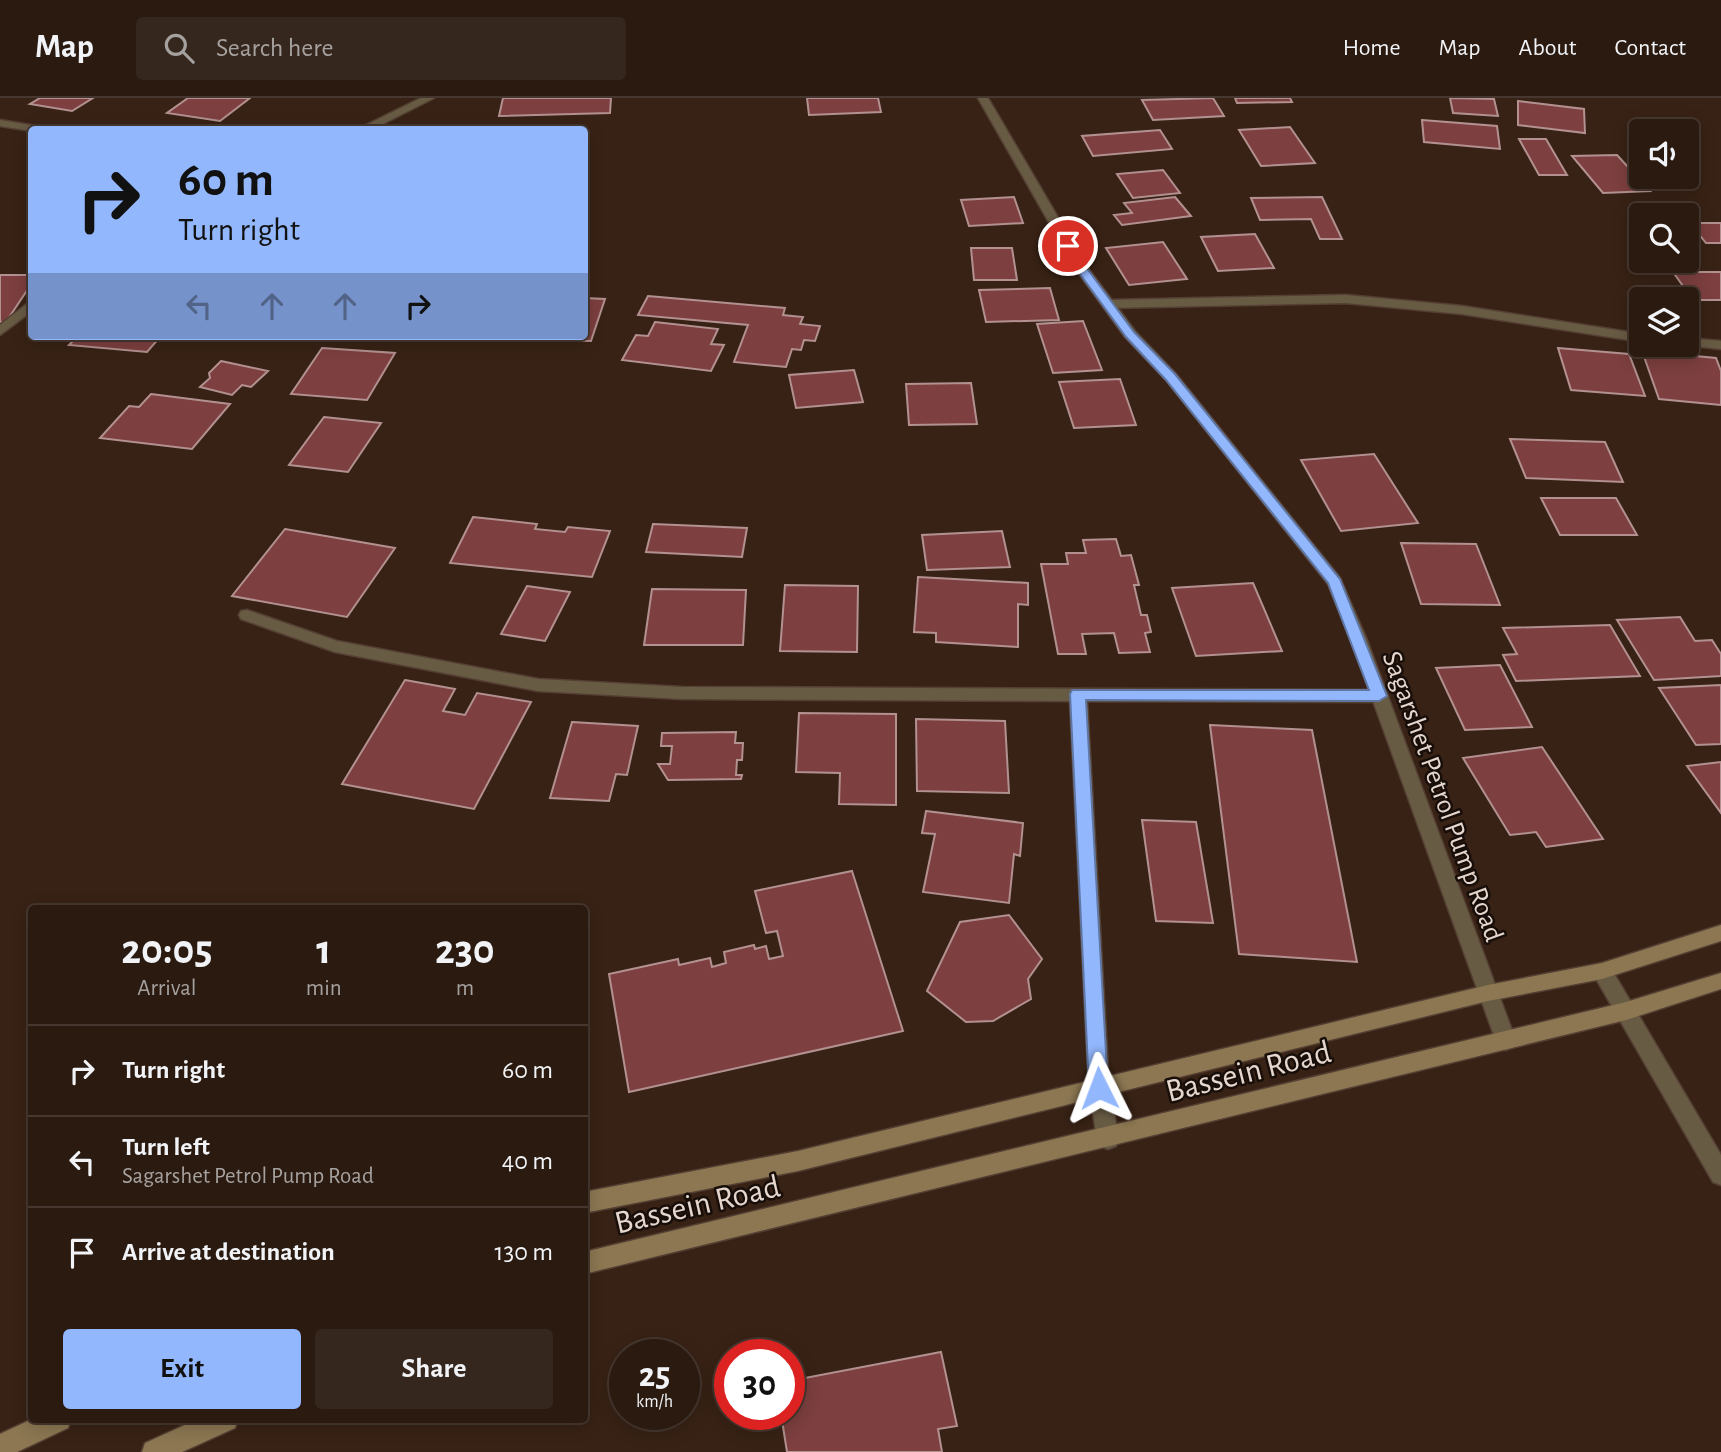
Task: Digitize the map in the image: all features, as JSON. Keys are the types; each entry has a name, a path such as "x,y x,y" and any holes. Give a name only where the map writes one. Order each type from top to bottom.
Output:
{"main road":[{"name":"Bassein Road","path":"588,1202 798,1161 1488,993 1602,971 1721,933"},
{"name":"Bassein Road","path":"588,1262 1108,1139 1506,1041 1626,1011 1721,981"},
{"path":"0,1447 51,1423"},
{"path":"154,1452 217,1423"}],"street":[{"path":"370,126 429,98"},
{"name":"Sagarshet Petrol Pump Road","path":"984,98 1081,268 1130,334 1171,377 1335,582 1506,1041"},
{"path":"0,123 28,128"},
{"path":"1109,304 1346,299 1462,310 1629,336"},
{"path":"0,331 28,307"},
{"path":"1699,343 1721,345"},
{"path":"247,615 335,646 538,685 682,693 1379,696"},
{"path":"1078,694 1099,1088 1108,1139"},
{"path":"1602,971 1721,1175"}],"building":[{"path":"40,98 93,98 72,111 30,104"},
{"path":"188,98 250,98 220,121 167,113"},
{"path":"503,98 611,98 610,113 499,116"},
{"path":"807,98 878,98 881,112 809,115"},
{"path":"1213,98 1224,116 1153,120 1142,100"},
{"path":"1235,98 1290,98 1292,102 1237,103"},
{"path":"1450,98 1494,99 1498,116 1453,113"},
{"path":"1518,101 1584,109 1585,133 1518,125"},
{"path":"1422,120 1497,126 1500,149 1424,142"},
{"path":"1290,127 1315,163 1261,166 1239,130"},
{"path":"1160,130 1172,149 1093,156 1082,136"},
{"path":"1519,139 1546,139 1567,175 1539,175"},
{"path":"1617,155 1629,168 1629,189 1650,191 1603,193 1572,156"},
{"path":"1163,170 1180,193 1133,198 1117,174"},
{"path":"1014,197 1023,223 969,226 961,200"},
{"path":"1175,197 1191,216 1122,225 1114,215 1132,213 1124,203"},
{"path":"1322,197 1342,239 1320,239 1311,219 1260,220 1251,198"},
{"path":"1699,223 1721,223 1721,243 1706,243 1699,234"},
{"path":"1255,234 1274,268 1218,271 1201,237"},
{"path":"1163,242 1187,279 1129,285 1106,248"},
{"path":"971,248 1012,248 1017,280 974,280"},
{"path":"1721,272 1721,300 1699,300 1699,287 1684,287 1674,273"},
{"path":"0,275 28,275 28,289 6,322 0,322"},
{"path":"1050,288 1059,320 986,322 979,290"},
{"path":"648,296 785,308 783,315 803,317 800,324 820,326 815,341 804,340 801,350 792,349 786,367 734,362 748,325 638,315"},
{"path":"588,298 605,299 591,341 562,340 588,340"},
{"path":"1083,321 1102,370 1053,373 1037,324"},
{"path":"655,322 718,329 711,344 724,345 711,371 622,360 636,335 648,336"},
{"path":"74,340 158,340 147,352 69,345"},
{"path":"322,348 395,353 367,400 291,394"},
{"path":"1558,348 1629,354 1645,396 1571,390"},
{"path":"1644,357 1716,358 1721,371 1721,405 1659,399"},
{"path":"221,361 268,371 251,387 242,385 232,395 200,387 210,378 209,373"},
{"path":"854,370 863,402 796,408 789,375"},
{"path":"1120,379 1136,425 1074,428 1059,382"},
{"path":"971,383 977,424 909,425 906,384"},
{"path":"151,394 230,404 192,449 100,438 129,406 139,407"},
{"path":"324,417 381,423 348,472 289,465"},
{"path":"1510,439 1605,442 1623,482 1526,478"},
{"path":"1374,454 1418,523 1341,531 1301,460"},
{"path":"1541,498 1616,498 1637,535 1560,535"},
{"path":"473,517 537,524 535,529 565,532 568,527 610,531 592,577 450,563"},
{"path":"653,524 747,528 742,557 646,552"},
{"path":"285,529 395,548 347,617 232,596"},
{"path":"1002,531 1010,567 927,570 922,535"},
{"path":"1116,539 1121,556 1131,555 1139,585 1134,585 1141,615 1147,615 1151,632 1145,633 1150,652 1119,653 1114,633 1082,634 1086,654 1058,654 1041,564 1068,564 1066,553 1086,553 1083,540"},
{"path":"1401,543 1476,544 1500,605 1421,604"},
{"path":"918,577 1028,583 1028,605 1018,604 1018,647 936,642 936,633 914,632"},
{"path":"1253,583 1282,651 1196,656 1172,588"},
{"path":"785,585 858,586 857,652 780,651"},
{"path":"527,586 570,592 545,641 501,634"},
{"path":"652,589 746,590 743,645 644,645"},
{"path":"1680,617 1695,641 1712,640 1721,654 1721,676 1654,680 1617,620"},
{"path":"1610,625 1640,676 1516,681 1503,655 1517,654 1503,628"},
{"path":"1500,665 1532,727 1465,730 1436,668"},
{"path":"405,680 455,689 443,711 465,715 477,693 531,702 474,809 342,784"},
{"path":"1721,685 1721,744 1696,745 1659,688"},
{"path":"799,713 896,714 896,805 839,804 840,773 796,772"},
{"path":"916,719 1005,721 1009,793 917,791"},
{"path":"572,722 638,726 627,775 616,774 609,801 550,798"},
{"path":"1210,725 1312,730 1357,962 1239,954"},
{"path":"736,732 735,743 743,743 742,760 737,760 736,775 742,775 741,779 668,780 658,764 670,764 672,746 661,746 662,733"},
{"path":"1542,747 1603,839 1546,847 1536,832 1510,835 1463,758"},
{"path":"1721,762 1721,813 1687,766"},
{"path":"926,811 1023,823 1020,856 1014,854 1009,903 923,892 935,834 922,833"},
{"path":"1142,820 1196,822 1213,923 1156,921"},
{"path":"852,871 903,1031 629,1092 609,974 678,959 679,965 710,958 712,967 726,963 724,952 754,945 755,949 766,946 769,959 783,956 777,931 766,933 755,891"},
{"path":"1009,915 1042,959 1028,979 1031,999 993,1021 966,1022 927,991 960,922"},
{"path":"941,1352 957,1426 938,1429 942,1452 787,1452 784,1430 805,1430 805,1378"}],"route":[{"path":"1068,246 1130,334 1171,377 1335,582 1379,696 1078,694 1099,1088"}]}
